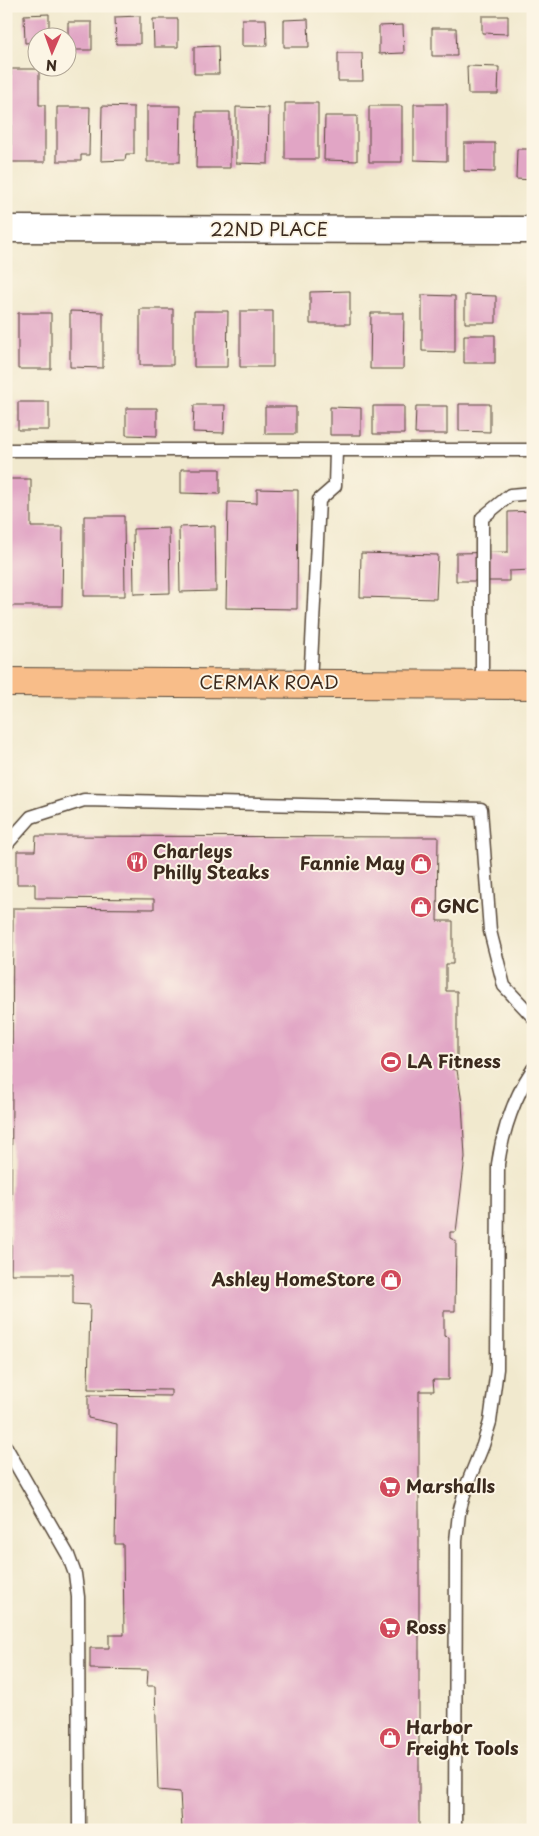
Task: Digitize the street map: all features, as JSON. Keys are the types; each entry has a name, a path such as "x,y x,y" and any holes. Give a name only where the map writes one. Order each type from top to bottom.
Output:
{"main road":[{"name":"CERMAK ROAD","path":"6,682 533,685"}],"street":[{"name":"22ND PLACE","path":"6,229 533,230"}],"lane":[{"path":"6,450 533,450"},
{"path":"310,684 319,500 335,486 336,450"},
{"path":"482,684 482,518 510,495 533,493"},
{"path":"6,845 31,817 84,800 481,809 490,931 504,986 533,1017"},
{"path":"455,1830 456,1540 459,1513 466,1487 483,1445 494,1399 497,1369 498,1164 506,1124 522,1085 533,1069"},
{"path":"6,1447 68,1555 74,1574 78,1597 79,1830"}],"building":[{"path":"49,14 49,28 28,28 28,43 25,43 24,15"},
{"path":"140,16 140,44 116,44 115,17"},
{"path":"482,16 508,16 508,34 482,33"},
{"path":"153,19 178,19 178,47 154,47"},
{"path":"242,19 266,19 267,46 242,46"},
{"path":"308,19 309,47 284,47 284,20"},
{"path":"68,22 92,22 92,50 78,50 78,28 68,28"},
{"path":"403,25 404,53 379,54 379,26"},
{"path":"432,28 456,28 457,56 432,56"},
{"path":"218,46 219,74 194,74 194,47"},
{"path":"338,53 362,53 363,81 338,81"},
{"path":"467,66 499,67 498,94 468,94"},
{"path":"11,69 28,69 28,78 39,78 39,105 45,105 45,162 11,162"},
{"path":"285,103 318,103 318,159 285,159"},
{"path":"414,104 447,104 447,161 414,160"},
{"path":"102,106 134,107 134,154 126,154 125,160 101,161"},
{"path":"147,106 181,106 180,162 147,162"},
{"path":"369,106 402,106 402,162 369,162"},
{"path":"57,107 90,107 89,155 81,155 81,161 57,161"},
{"path":"236,107 269,108 268,164 236,163"},
{"path":"197,112 230,112 230,168 196,168"},
{"path":"325,116 357,116 357,161 324,160"},
{"path":"464,143 495,143 495,172 464,171"},
{"path":"517,149 533,149 533,180 516,179"},
{"path":"350,291 350,324 310,324 310,292"},
{"path":"422,295 455,296 455,352 422,351"},
{"path":"465,295 496,296 496,323 465,323"},
{"path":"140,309 173,309 173,365 140,365"},
{"path":"70,311 103,312 103,368 70,367"},
{"path":"194,311 228,311 227,367 194,367"},
{"path":"240,311 273,311 273,367 240,367"},
{"path":"18,313 51,313 51,369 18,369"},
{"path":"371,313 404,313 403,369 370,369"},
{"path":"464,335 495,335 495,363 464,363"},
{"path":"18,402 49,402 49,430 18,430"},
{"path":"459,404 490,404 490,432 459,431"},
{"path":"194,405 225,405 224,433 193,432"},
{"path":"373,406 404,406 404,434 373,434"},
{"path":"416,406 447,406 447,434 415,434"},
{"path":"265,407 296,407 296,434 265,434"},
{"path":"330,407 361,408 361,435 330,435"},
{"path":"126,408 157,408 157,436 126,435"},
{"path":"181,469 220,469 220,494 181,493"},
{"path":"6,479 31,479 31,527 63,527 62,606 6,606"},
{"path":"257,489 298,490 297,609 226,608 228,502 257,503"},
{"path":"533,511 533,570 509,571 509,581 456,581 456,553 508,552 508,512"},
{"path":"84,516 124,516 125,596 84,596"},
{"path":"215,526 216,591 180,592 179,527"},
{"path":"169,528 170,593 134,594 133,529"},
{"path":"361,553 438,555 436,599 360,597"},
{"path":"36,836 438,837 437,921 453,921 453,964 446,964 446,991 457,991 457,1059 451,1063 451,1069 457,1070 462,1103 465,1157 456,1232 450,1232 450,1238 456,1241 455,1311 444,1311 444,1336 449,1337 449,1380 433,1380 434,1391 419,1391 419,1830 182,1830 180,1792 158,1790 155,1686 147,1686 148,1670 90,1669 90,1648 109,1648 109,1635 124,1635 123,1544 115,1544 117,1424 88,1418 88,1395 171,1396 171,1390 88,1389 90,1305 73,1304 73,1274 11,1274 13,908 154,909 154,899 35,898 35,884 17,884 17,851 35,851"}],"place":[{"name":"Charleys Philly Steaks","path":"137,862"},
{"name":"Fannie May","path":"421,864"},
{"name":"GNC","path":"421,907"},
{"name":"LA Fitness","path":"391,1062"},
{"name":"Ashley HomeStore","path":"391,1280"},
{"name":"Marshalls","path":"390,1487"},
{"name":"Ross","path":"390,1628"},
{"name":"Harbor Freight Tools","path":"390,1738"}]}
